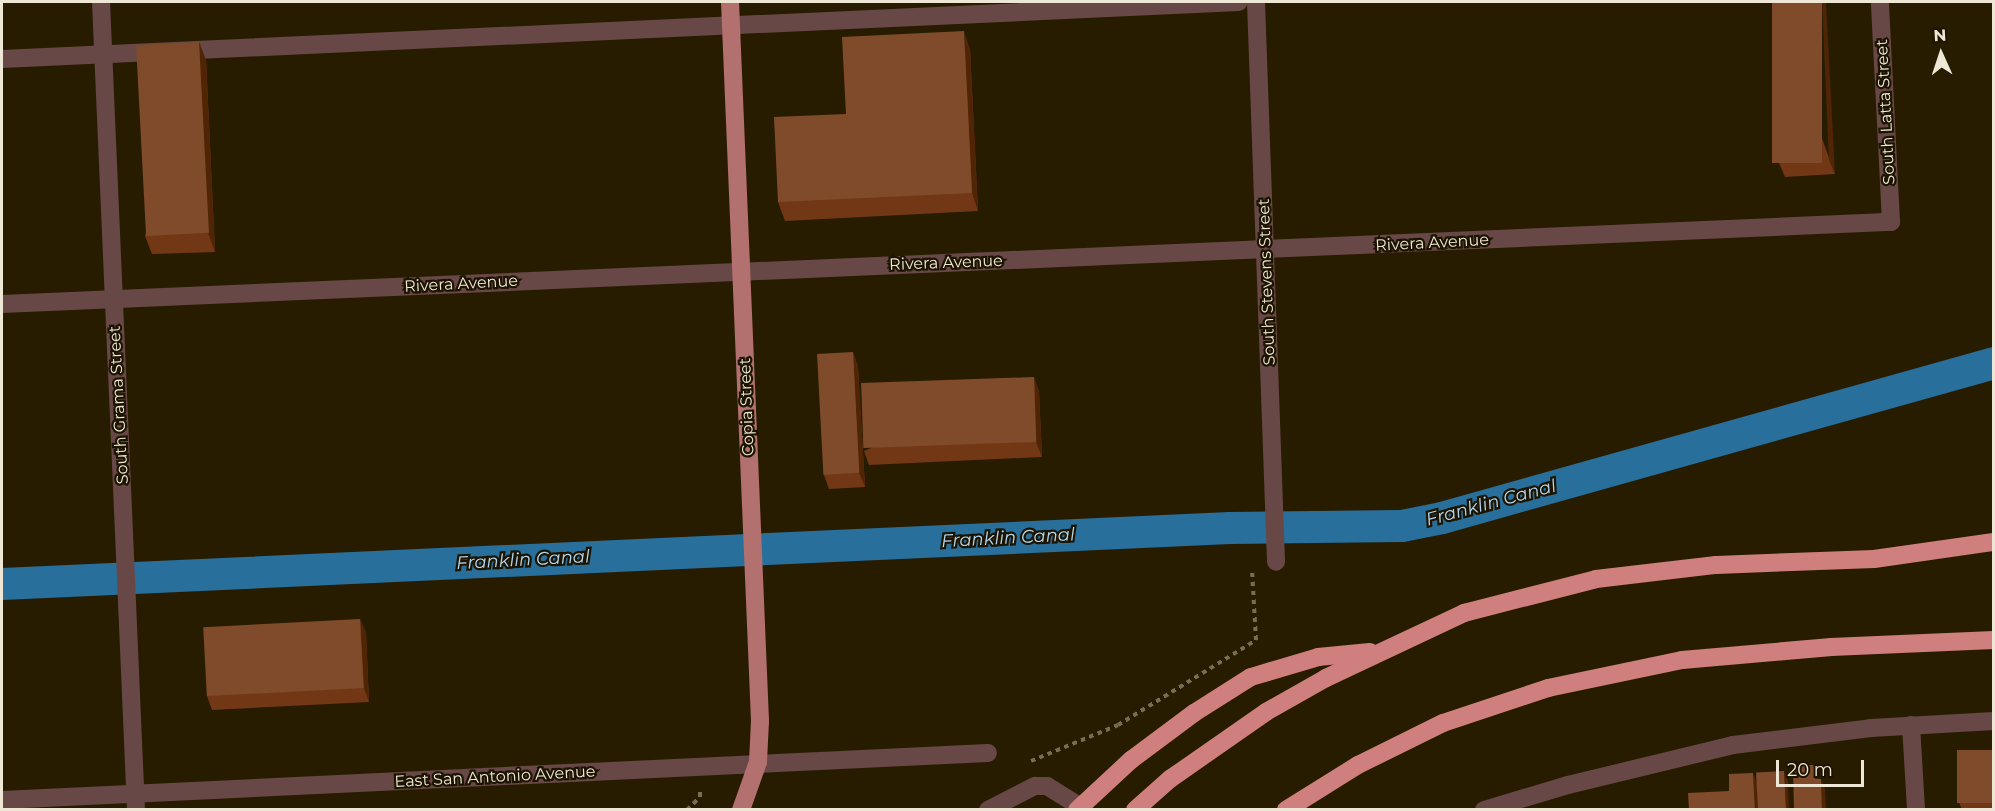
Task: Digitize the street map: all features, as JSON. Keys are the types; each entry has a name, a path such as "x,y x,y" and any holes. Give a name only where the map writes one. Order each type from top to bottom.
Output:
{"highway":[{"path":"1135,810 1170,779 1266,712 1464,613 1596,579 1716,565 1874,559 1994,542"},
{"path":"1286,810 1358,765 1443,723 1548,688 1682,660 1831,647 1994,640"},
{"path":"1078,808 1131,760 1251,677 1318,657 1384,651"}],"main road":[{"name":"Copia Street","path":"730,2 754,576 758,762 741,810"}],"street":[{"name":"South Grama Street","path":"101,2 136,802"},
{"path":"2,59 731,22 1239,2"},
{"name":"South Stevens Street","path":"1256,2 1267,250 1276,562"},
{"name":"South Latta Street","path":"1880,2 1891,222"},
{"name":"Rivera Avenue","path":"2,304 1891,222"},
{"path":"1484,810 1683,755 1786,737 1911,725 1994,721"},
{"path":"1911,725 1916,810"},
{"name":"East San Antonio Avenue","path":"2,800 136,802 758,762 988,753"},
{"path":"988,810 1035,786 1047,786 1078,808"}],"path":[{"path":"1028,763 1118,725 1256,640 1252,570"}],"building":[{"path":"1772,2 1822,2 1822,163 1772,163"},
{"path":"964,31 972,193 778,202 774,117 846,114 842,37"},
{"path":"199,42 209,233 146,236 136,45"},
{"path":"853,352 859,473 823,475 817,354"},
{"path":"1034,377 1036,442 863,448 861,383"},
{"path":"360,619 364,688 207,696 203,627"},
{"path":"1957,750 1994,750 1994,803 1957,803"},
{"path":"1793,765 1814,765 1815,779 1821,779 1822,810 1794,810"},
{"path":"1784,771 1786,810 1758,810 1756,772"},
{"path":"1753,773 1755,810 1689,810 1688,793 1729,791 1729,774"}],"waterway":[{"name":"Franklin Canal","path":"2,584 1230,528 1402,526 1442,518 1994,363"}]}
